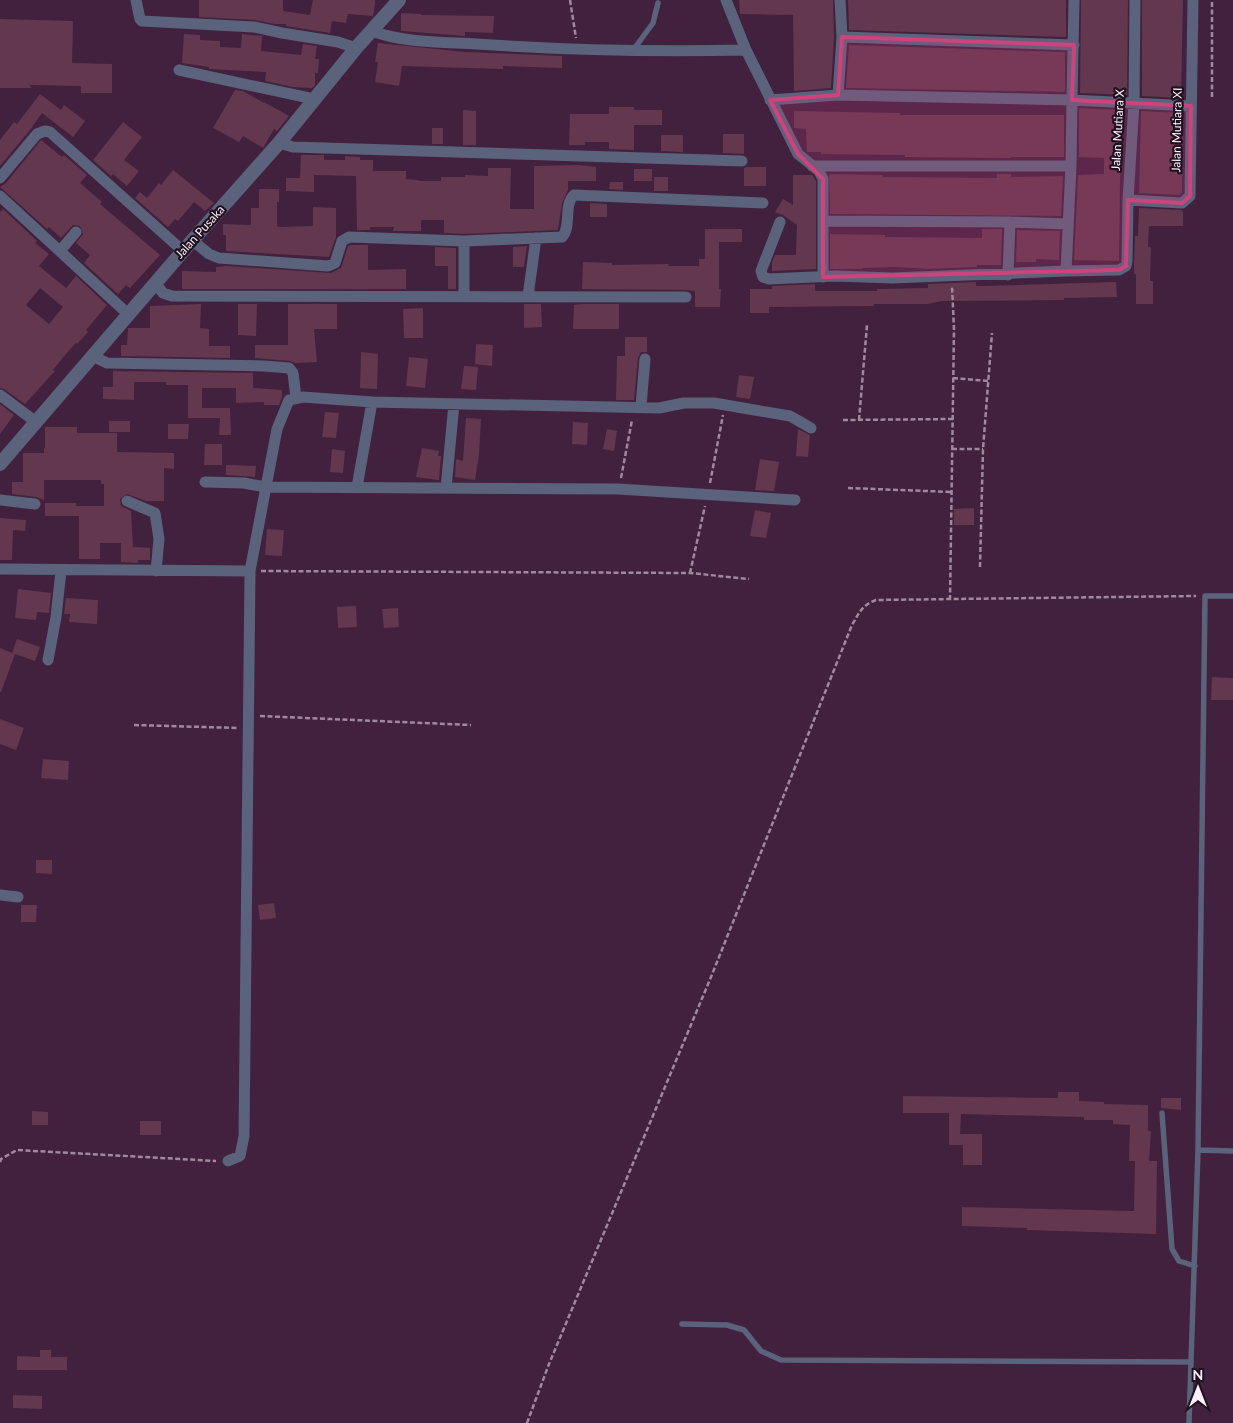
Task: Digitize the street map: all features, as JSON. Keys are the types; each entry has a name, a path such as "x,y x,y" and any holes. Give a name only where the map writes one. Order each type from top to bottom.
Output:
{"street":[{"path":"136,0 140,19 146,22 222,24 254,27 338,42 356,48"},
{"name":"Jalan Pusaka","path":"0,464 128,314 279,143 356,48 399,0"},
{"path":"726,0 740,50 770,100 798,154 819,171 823,179 823,277"},
{"path":"838,95 842,37 840,0"},
{"path":"780,222 760,271 763,277 776,280 835,276 892,278 1008,275 1066,271 1071,166 1074,0"},
{"name":"Jalan Mutiara X","path":"1066,271 1119,270 1126,266 1134,103 1135,0"},
{"name":"Jalan Mutiara XI","path":"1128,200 1182,203 1190,196 1193,0"},
{"path":"372,31 385,36 414,40 577,48 740,50"},
{"path":"842,37 1074,45"},
{"path":"179,70 314,99"},
{"path":"770,100 838,95 1072,100 1191,106"},
{"path":"0,178 37,134 45,131 50,132 188,246 219,258 328,266 335,263 342,241 349,237 464,241 564,236 570,200 574,195 763,203"},
{"path":"279,143 293,147 742,161"},
{"path":"812,166 1071,166"},
{"path":"0,196 128,314"},
{"path":"823,221 1068,224"},
{"path":"1008,275 1010,222"},
{"path":"60,251 76,232"},
{"path":"528,296 536,238"},
{"path":"464,241 464,296"},
{"path":"155,283 163,293 172,296 686,297"},
{"path":"92,356 107,363 289,368 293,373 296,398"},
{"path":"638,406 645,359"},
{"path":"0,395 36,422"},
{"path":"228,1161 240,1156 244,1136 250,571 265,487 280,421 289,400 296,398 372,402 638,406 659,408 684,403 714,403 790,416 811,428"},
{"path":"357,487 372,402"},
{"path":"446,488 454,404"},
{"path":"205,482 244,483 265,487 618,489 795,500"},
{"path":"0,500 35,504"},
{"path":"126,501 154,513 159,539 156,571"},
{"path":"0,569 250,571"},
{"path":"48,660 62,570"},
{"path":"0,895 18,897"}],"lane":[{"path":"634,49 653,24 658,3"},
{"path":"1189,1423 1198,1150 1205,596 1233,596"},
{"path":"1162,1113 1172,1249 1179,1262 1195,1266"},
{"path":"1198,1150 1233,1151"},
{"path":"682,1324 727,1325 744,1330 761,1351 781,1360 1190,1362"}],"path":[{"path":"570,0 577,48"},
{"path":"1212,0 1212,97"},
{"path":"950,600 953,419 952,276"},
{"path":"859,420 867,325"},
{"path":"980,566 982,449 992,333"},
{"path":"953,378 988,381"},
{"path":"618,489 638,406"},
{"path":"843,420 953,419"},
{"path":"952,449 982,449"},
{"path":"848,488 952,492"},
{"path":"250,571 690,573 749,579"},
{"path":"527,1423 549,1364 710,977 852,625 861,609 866,604 876,600 1205,596"},
{"path":"249,716 471,725"},
{"path":"134,725 248,728"},
{"path":"0,1162 1,1159 17,1150 228,1161"}],"highlighted area":[{"path":"842,37 1074,45 1072,100 1191,106 1190,196 1182,203 1128,200 1126,266 1119,270 823,277 823,179 798,154 770,100 838,95"}],"building":[{"path":"199,0 283,0 283,11 310,15 313,0 375,0 375,4 373,16 348,14 346,23 332,21 330,33 255,20 199,17"},
{"path":"739,0 833,0 834,37 831,88 794,91 793,15 740,14"},
{"path":"848,0 1066,0 1066,37 849,30"},
{"path":"1081,0 1128,0 1127,95 1080,93"},
{"path":"1142,0 1183,0 1181,98 1142,96"},
{"path":"401,13 494,16 493,33 465,32 465,36 401,31"},
{"path":"0,19 73,21 72,63 112,64 112,93 81,93 81,86 29,85 32,88 0,88"},
{"path":"184,34 200,35 200,40 220,41 220,47 241,48 242,34 262,36 261,51 301,55 303,44 317,46 315,59 319,59 318,73 315,73 315,85 312,88 293,87 265,81 266,72 209,69 209,67 182,63"},
{"path":"378,43 465,52 562,56 562,68 503,66 503,69 402,66 399,86 375,82 378,62 375,62"},
{"path":"849,45 1065,52 1065,92 846,88"},
{"path":"235,90 243,91 289,116 277,131 274,129 263,148 243,136 239,142 213,128"},
{"path":"40,94 61,110 64,105 85,121 73,137 42,113 0,166 0,140 14,122 17,124"},
{"path":"609,107 634,107 634,110 662,110 662,125 634,125 634,150 609,149 609,142 585,142 585,145 569,145 570,114 609,114"},
{"path":"1079,108 1121,110 1119,261 1074,260 1078,175 1104,174 1104,158 1079,157"},
{"path":"463,110 476,111 476,145 463,145"},
{"path":"794,111 900,113 900,115 1064,115 1064,157 905,157 905,155 821,154 821,152 807,152 806,129 794,128"},
{"path":"1141,111 1183,113 1182,193 1179,195 1139,193"},
{"path":"123,122 142,137 124,160 139,171 127,186 113,174 111,176 93,160"},
{"path":"432,128 443,128 443,144 432,144"},
{"path":"723,134 744,134 744,154 723,153"},
{"path":"661,135 683,135 683,152 661,151"},
{"path":"41,140 62,157 64,155 87,175 80,183 102,202 100,204 160,255 130,288 126,285 118,294 84,263 90,255 76,243 83,234 80,226 73,225 61,238 49,227 47,229 0,187 6,183"},
{"path":"301,155 324,155 324,160 345,160 345,156 360,157 360,160 373,160 373,171 406,171 406,179 419,181 441,181 441,177 465,177 465,175 488,176 488,168 511,168 510,209 534,209 534,166 579,165 596,167 596,181 568,181 568,190 562,203 558,230 464,234 444,233 444,220 421,220 421,231 393,231 394,227 370,227 370,230 357,230 356,176 314,175 314,192 286,191 286,178 300,178"},
{"path":"766,167 766,186 744,186 744,168"},
{"path":"634,169 652,169 652,181 634,181"},
{"path":"173,170 214,203 205,211 194,202 178,221 175,219 168,227 135,198 140,192 147,198"},
{"path":"997,174 1011,174 1011,177 1063,176 1061,216 830,214 829,175 883,175 883,177 997,178"},
{"path":"793,175 812,175 816,181 816,269 772,271 772,262 775,255 796,255 797,225 775,212 783,199 793,205"},
{"path":"654,177 668,177 668,191 654,191"},
{"path":"610,182 623,182 623,190 609,189"},
{"path":"259,189 279,189 277,226 279,227 313,226 313,207 336,208 336,237 329,257 226,251 226,235 223,235 223,224 251,225 251,208 259,208"},
{"path":"590,203 607,204 607,217 590,217"},
{"path":"1139,208 1181,210 1183,212 1183,226 1149,226 1148,247 1151,247 1150,281 1153,281 1153,304 1136,304 1136,274 1134,274 1134,265 1135,236 1138,236"},
{"path":"3,209 37,241 35,243 49,254 39,266 66,288 76,276 107,305 86,330 88,332 65,355 53,370 55,371 25,404 0,388 0,212","holes":["40,288 63,307 49,324 26,305"]},
{"path":"705,229 742,229 742,242 719,242 720,307 695,307 695,291 582,289 583,262 612,263 612,265 669,264 668,266 699,266 699,259 705,259"},
{"path":"982,229 1002,229 1001,265 928,269 896,267 830,269 830,234 885,235 885,237 982,238"},
{"path":"1017,230 1060,231 1059,260 1036,259 1036,262 1016,262"},
{"path":"368,245 368,270 406,269 406,289 182,289 182,271 216,272 216,267 226,266 331,273 341,268 348,246"},
{"path":"527,246 524,267 513,267 513,247"},
{"path":"435,247 456,248 456,289 448,289 448,266 435,266"},
{"path":"976,282 976,286 984,286 1116,282 1117,297 1064,298 1064,300 942,301 927,304 874,304 874,306 769,307 769,313 750,313 750,289 772,289 772,286 815,284 815,291 877,291 877,289 928,288 928,284"},
{"path":"201,304 200,328 209,329 209,346 230,346 230,358 121,356 121,345 127,345 128,328 150,328 150,306"},
{"path":"238,304 257,304 256,336 238,335"},
{"path":"288,304 337,304 337,329 314,329 317,362 295,363 255,358 255,345 288,345"},
{"path":"524,304 541,304 542,327 524,328"},
{"path":"619,304 619,329 573,329 574,305"},
{"path":"423,308 423,338 404,338 403,309"},
{"path":"625,337 647,337 647,352 641,352 638,358 634,400 616,400 617,356 625,356"},
{"path":"476,344 493,345 492,366 475,364"},
{"path":"361,352 378,354 377,389 360,388"},
{"path":"409,357 428,359 425,388 406,386"},
{"path":"464,366 478,367 476,390 461,389"},
{"path":"113,371 253,373 253,388 282,390 282,397 279,405 264,405 264,402 236,403 236,388 202,388 202,408 230,408 231,435 219,435 220,418 188,418 188,385 166,385 166,382 134,382 134,400 103,399 103,387 113,387"},
{"path":"739,375 754,377 750,399 736,397"},
{"path":"0,404 14,415 0,434"},
{"path":"325,412 339,413 336,438 322,437"},
{"path":"466,418 481,419 479,455 475,480 455,477 456,459 463,461"},
{"path":"109,421 130,421 130,432 109,432"},
{"path":"573,422 588,423 587,445 572,444"},
{"path":"168,424 189,424 188,439 168,439"},
{"path":"45,427 77,427 77,433 117,433 117,452 174,453 174,469 164,468 164,501 146,501 127,494 120,499 121,506 131,511 133,547 150,548 150,560 138,560 138,563 121,562 121,543 100,543 100,559 79,559 79,516 45,516 45,503 76,503 76,506 104,506 104,484 101,484 101,480 44,480 44,500 12,494 12,482 23,482 23,453 44,453"},
{"path":"607,429 617,431 614,451 603,449"},
{"path":"798,429 810,435 808,457 796,456"},
{"path":"205,444 222,444 222,465 204,465"},
{"path":"422,448 439,451 438,456 441,456 439,480 416,477"},
{"path":"332,449 345,451 343,473 330,472"},
{"path":"760,459 779,462 774,491 755,490"},
{"path":"226,465 256,466 255,477 226,475"},
{"path":"974,508 974,525 954,525 954,509"},
{"path":"755,510 771,513 766,538 750,536"},
{"path":"0,518 26,520 25,531 13,530 12,560 0,560"},
{"path":"267,529 284,530 282,556 265,555"},
{"path":"18,589 51,593 49,613 37,612 36,620 15,618"},
{"path":"66,598 98,600 97,624 69,622 70,614 64,614"},
{"path":"356,606 357,627 338,628 337,607"},
{"path":"398,608 399,627 384,628 382,609"},
{"path":"17,639 40,647 35,661 12,653"},
{"path":"0,648 15,654 1,692 0,692"},
{"path":"1212,677 1233,678 1233,700 1211,700"},
{"path":"0,719 24,728 16,750 0,744"},
{"path":"43,759 69,761 68,780 41,778"},
{"path":"36,860 52,860 52,874 36,873"},
{"path":"274,903 276,918 260,920 258,905"},
{"path":"21,905 37,905 36,922 21,922"},
{"path":"1058,1092 1079,1092 1079,1101 1104,1102 1104,1104 1148,1105 1148,1131 1151,1131 1149,1161 1157,1161 1156,1234 962,1226 962,1207 1134,1211 1135,1161 1129,1161 1130,1125 1113,1124 1113,1120 1084,1120 1084,1117 961,1114 960,1134 982,1134 982,1165 963,1165 963,1145 949,1145 949,1113 903,1113 903,1096 1058,1098"},
{"path":"1161,1098 1181,1098 1181,1110 1161,1108"},
{"path":"32,1111 48,1112 48,1125 32,1125"},
{"path":"140,1121 161,1121 161,1135 140,1135"},
{"path":"40,1350 51,1350 51,1357 67,1357 67,1370 17,1370 17,1356 40,1357"},
{"path":"13,1395 42,1396 42,1409 13,1408"}]}
